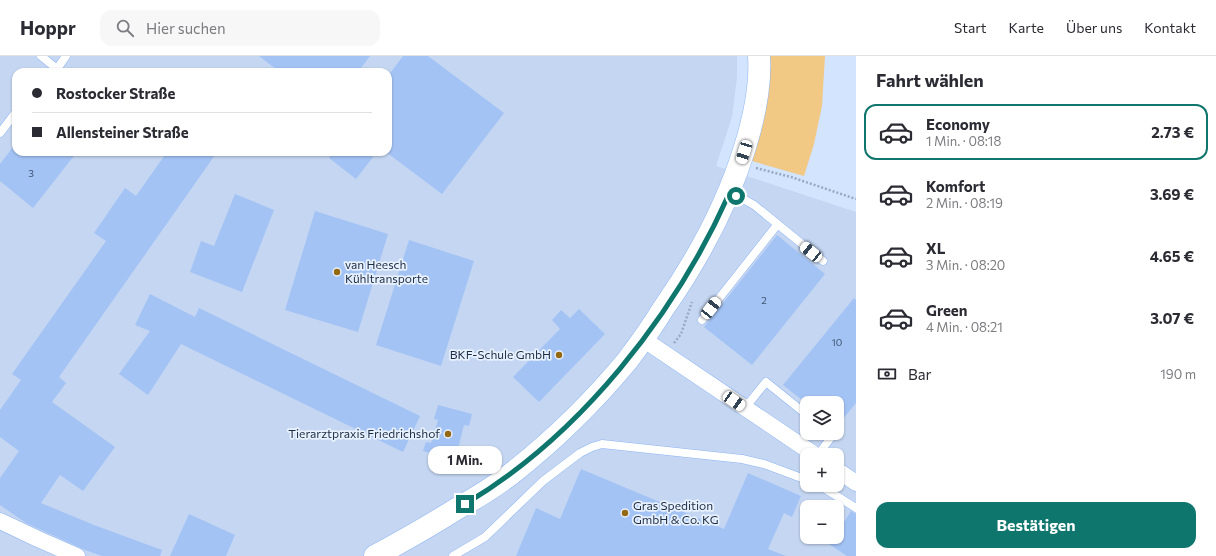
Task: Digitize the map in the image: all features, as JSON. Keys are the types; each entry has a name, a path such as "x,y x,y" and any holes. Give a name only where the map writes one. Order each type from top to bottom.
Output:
{"street":[{"path":"388,553 477,497 510,475 528,460 565,427 598,393 619,370 643,339 692,266 714,226 729,194 740,164 755,108 759,56"},
{"path":"643,339 805,448"},
{"path":"844,475 856,483"},
{"path":"0,521 76,556"}],"lane":[{"path":"41,56 52,68"},
{"path":"57,68 66,56"},
{"path":"0,133 12,117"},
{"path":"729,194 754,205 822,261"},
{"path":"702,320 777,225"},
{"path":"745,408 766,382 800,409"},
{"path":"453,556 485,537 543,481 580,453 602,444 742,459 764,464 800,477"},
{"path":"830,492 856,508"}],"path":[{"path":"740,164 791,177 856,199"}],"shaded area":[{"path":"0,56 737,56 737,77 732,117 716,166 856,212 856,556 0,556"},
{"path":"769,56 825,56 822,106 814,144 804,176 752,161 764,119 770,82"}],"building":[{"path":"259,56 370,56 361,68 275,68"},
{"path":"403,56 428,56 504,113 442,194 391,156 392,71"},
{"path":"12,148 12,156 74,156 33,208 0,181 0,164"},
{"path":"164,156 214,156 59,377 66,383 52,402 115,447 83,491 60,475 41,503 94,525 162,550 160,556 102,556 85,550 26,523 0,505 0,478 19,451 0,437 0,410 21,380 12,374 106,241 94,233 125,188 136,196"},
{"path":"330,156 373,157 356,179 329,158"},
{"path":"235,194 274,210 242,292 190,272 201,241 214,246"},
{"name":"van Heesch Kühltransporte","path":"315,211 388,234 358,332 285,310"},
{"path":"777,235 825,274 752,365 704,327"},
{"path":"409,240 474,261 441,366 376,345"},
{"path":"150,294 195,317 199,308 420,416 403,452 181,344 148,395 119,374 150,331 135,325"},
{"path":"854,298 856,300 856,403 844,418 844,396 800,396 800,398 783,385"},
{"name":"BKF-Schule GmbH","path":"579,309 605,334 539,402 513,377 560,329 552,320 561,310 570,318"},
{"name":"Tierarztpraxis Friedrichshof","path":"438,405 472,414 469,426 464,425 458,449 468,452 466,463 423,451 426,442 431,443 438,420 434,419"},
{"name":"Gras Spedition GmbH & Co. KG","path":"581,469 724,529 748,473 801,496 792,517 784,513 768,549 786,556 516,556 536,508 560,519"},
{"path":"851,511 856,514 856,556 847,556 829,544 844,544 844,522"},
{"path":"189,514 235,535 226,556 170,556"}],"place":[{"name":"van Heesch Kühltransporte","path":"337,272"},
{"name":"BKF-Schule GmbH","path":"559,355"},
{"name":"Tierarztpraxis Friedrichshof","path":"448,434"},
{"name":"Gras Spedition GmbH & Co. KG","path":"625,513"}],"route":[{"path":"465,504 510,475 543,447 580,412 615,374 636,348 680,286 703,246 729,194 736,196"}]}
